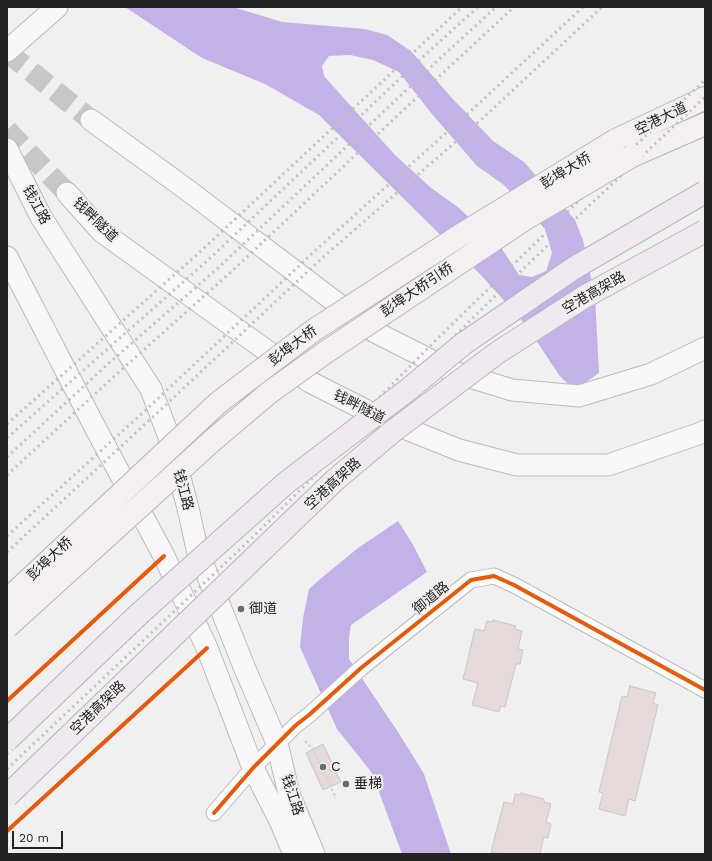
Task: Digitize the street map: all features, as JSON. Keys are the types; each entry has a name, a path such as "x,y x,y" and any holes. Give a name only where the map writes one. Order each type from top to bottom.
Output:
{"highway":[{"name":"空港高架路","path":"7,740 139,614 287,482 409,389 476,335 574,268 705,192"},
{"name":"空港高架路","path":"7,796 335,480 392,432 497,353 584,297 705,231"}],"main road":[{"path":"7,51 57,7"},
{"name":"空港大道","path":"616,140 705,98"},
{"path":"91,120 186,189 375,332 454,372 512,390 579,396 651,374 705,348"},
{"name":"空港大道","path":"632,156 705,124"},
{"name":"彭埠大桥","path":"7,600 219,402 314,330 459,236 616,140"},
{"name":"钱江路","path":"7,149 41,217 151,389 169,437 198,548 245,669 277,744 290,794 314,854"},
{"name":"彭埠大桥引桥","path":"213,440 270,392 332,347 525,219 632,156"},
{"name":"钱畔隧道","path":"68,193 102,232 310,382 389,422 459,450 517,465 608,465 705,431"},
{"name":"钱江路","path":"7,257 92,422 164,556 207,648 253,768 280,821 294,854"},
{"name":"彭埠大桥","path":"7,627 213,440"}],"street":[{"name":"御道路","path":"214,813 253,768 296,725 361,668 471,580 494,576 514,585 705,690"}],"path":[{"path":"305,741 313,749 336,798"}],"shaded area":[{"path":"125,7 233,7 282,22 365,29 387,35 411,51 450,96 493,141 524,162 575,220 583,240 595,296 599,373 586,382 572,388 559,375 526,325 480,274 319,115 265,84 202,58","holes":["350,55 373,60 399,72 432,114 477,166 504,185 545,229 552,253 546,271 532,277 519,275 502,249 459,208 430,187 395,155 324,76 322,66 329,56"]},
{"path":"398,521 412,543 427,572 351,625 349,637 349,659 424,774 451,854 402,854 372,773 337,729 300,647 303,618 309,589 358,548"}],"building":[{"path":"493,620 516,626 515,629 522,631 518,649 523,650 520,664 516,664 505,707 501,706 499,712 472,705 478,683 463,679 475,629 484,631 487,621 492,622"},
{"path":"630,686 656,693 653,703 658,705 635,801 629,799 625,816 599,809 603,793 599,792 622,696 627,697"},
{"name":"C","path":"323,744 341,782 323,790 306,753"},
{"path":"521,793 544,799 544,802 551,804 546,822 551,824 548,838 544,837 540,854 500,854 491,852 504,802 513,804 515,794 521,795"}],"tunnel":[{"path":"7,52 91,120"},
{"path":"7,130 67,193"}],"railway":[{"path":"7,424 201,251 462,7"},
{"path":"7,438 208,260 426,54 478,7"},
{"path":"7,457 109,363 218,268 496,7"},
{"path":"7,475 231,272 514,7"},
{"path":"7,536 149,407 318,248 475,107 583,7"},
{"path":"7,552 321,259 483,118 602,7"},
{"path":"7,754 307,471 435,341 637,144 705,80"},
{"path":"7,769 254,536 493,298 705,97"}],"cycle path":[{"path":"7,701 164,556"},
{"path":"214,813 253,768 296,725 361,668 471,580 494,576 514,585 705,690"},
{"path":"7,831 207,648"}],"place":[{"name":"御道","path":"241,609"},
{"name":"C","path":"323,767"},
{"name":"垂梯","path":"346,784"}]}
